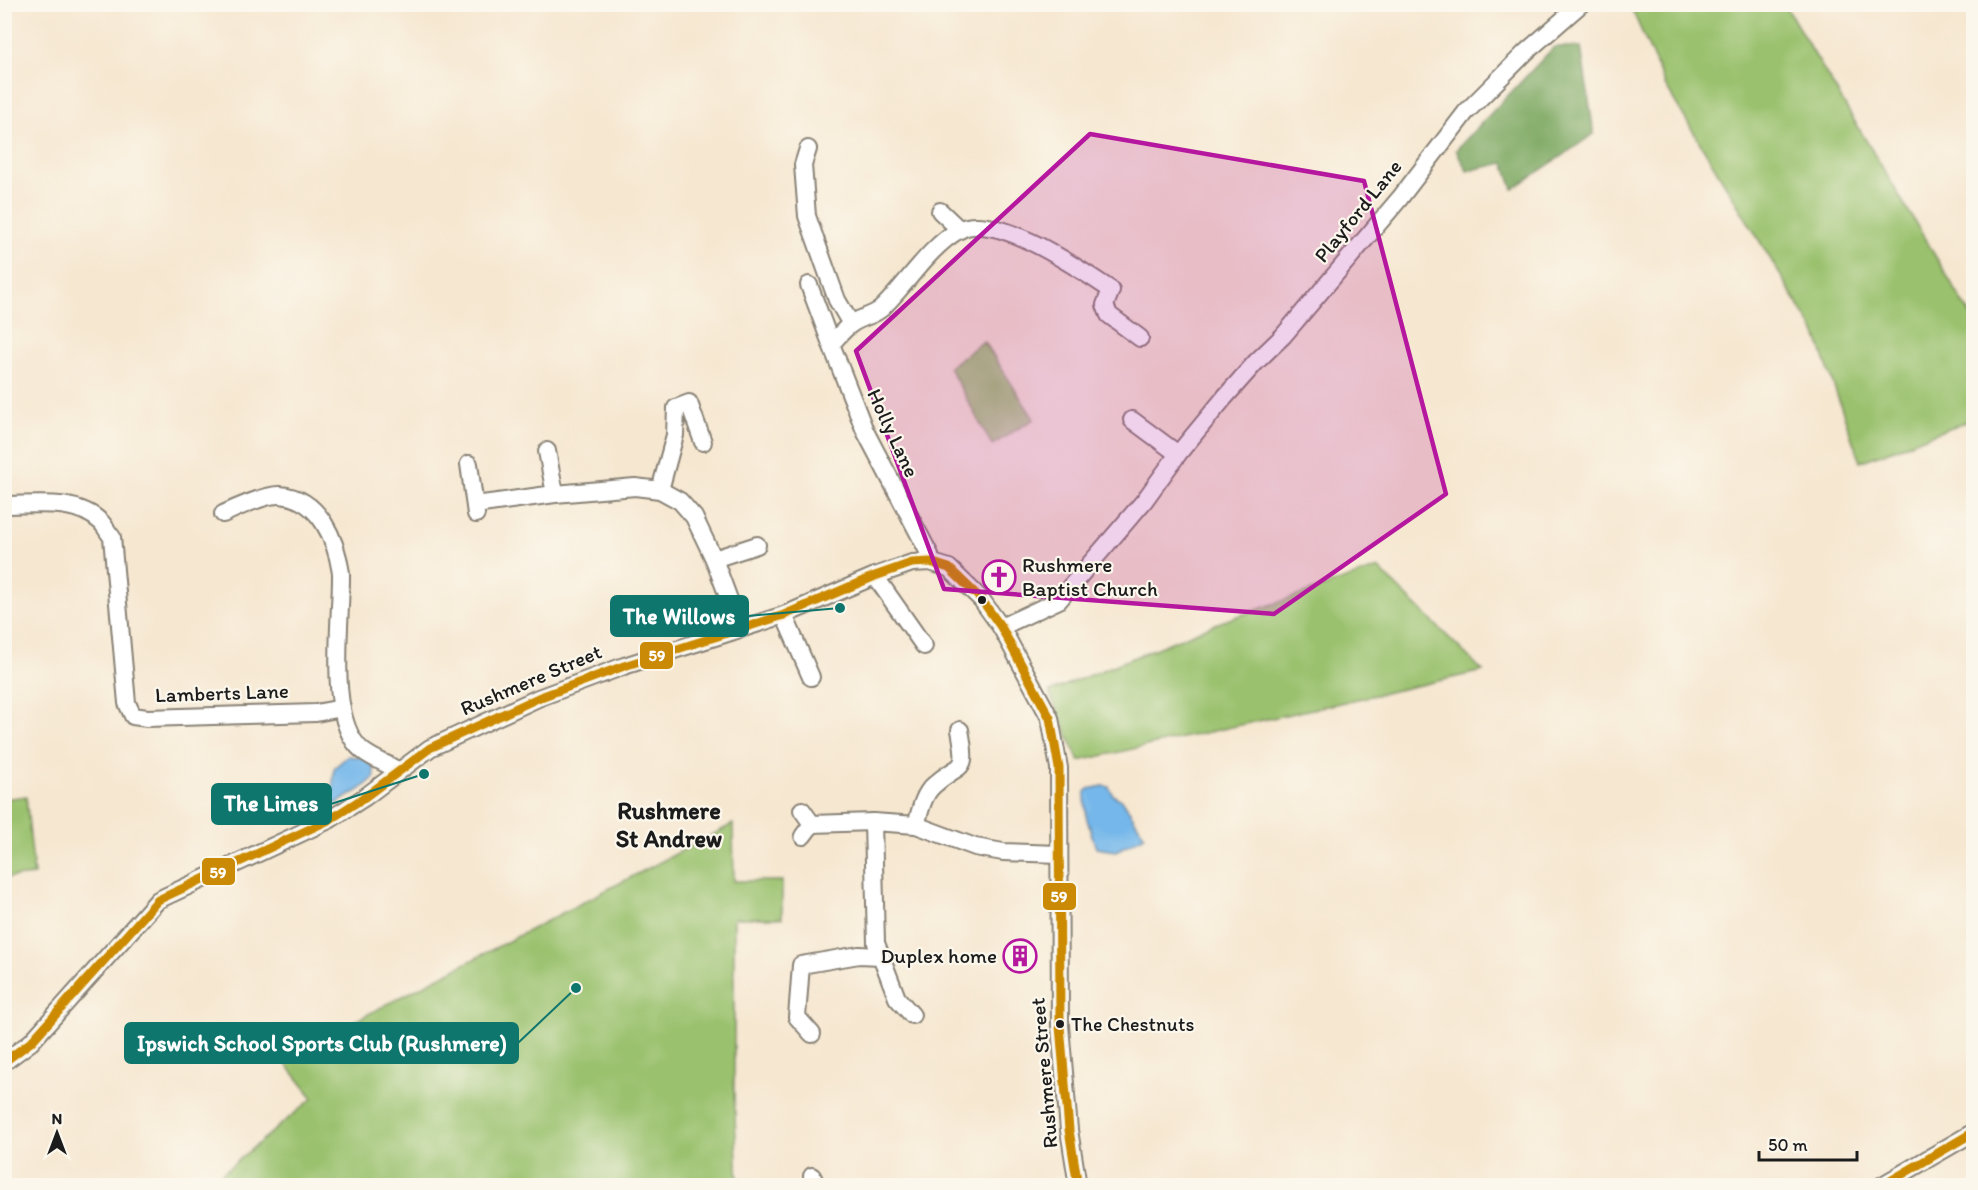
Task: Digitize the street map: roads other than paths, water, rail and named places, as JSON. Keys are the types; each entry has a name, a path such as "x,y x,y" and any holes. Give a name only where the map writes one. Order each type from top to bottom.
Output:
{"street":[{"name":"Playford Lane","path":"1001,627 1059,600 1144,501 1178,454 1225,397 1283,336 1336,275 1400,198 1466,112 1526,52 1581,4"},
{"path":"808,149 803,165 807,216 837,300 850,324"},
{"path":"940,211 960,230"},
{"path":"831,344 850,324 881,310 920,266 960,230 976,225 991,227 1051,251 1111,290 1105,305 1109,315 1140,338"},
{"name":"Holly Lane","path":"809,285 865,432 930,555 930,562"},
{"path":"660,490 675,435 676,408 689,403 703,442"},
{"path":"1132,420 1178,454"},
{"path":"547,451 555,494"},
{"path":"470,464 476,510 555,494 635,487 660,490 680,501 694,517 714,559 740,629"},
{"path":"222,514 248,503 279,495 303,502 329,529 341,573 337,678 342,708 351,737 363,751 399,771"},
{"name":"Lamberts Lane","path":"4,505 64,505 85,512 101,522 112,537 127,703 133,716 147,718 316,712 342,708"},
{"path":"714,559 757,545"},
{"name":"Rushmere Street","path":"4,1062 31,1042 158,900 329,820 430,748 538,698 624,666 784,615 875,576 912,563 930,562 949,568 981,598 1001,627 1050,718 1059,768 1060,1026 1069,1130 1078,1185"},
{"path":"875,576 924,646"},
{"path":"784,615 810,678"},
{"path":"916,825 931,787 957,770 963,762 965,754 960,730"},
{"path":"802,810 808,830 873,822 916,825 975,847 1003,852 1059,854"},
{"path":"873,822 876,943 897,998 912,1015"},
{"path":"812,1034 796,1017 801,965 859,955 881,956"},
{"path":"1881,1185 1974,1132"}],"water":[{"path":"348,756 365,758 373,766 375,777 361,789 336,804 332,803 334,768"},
{"path":"1109,787 1113,795 1123,801 1145,836 1116,851 1096,848 1086,816 1085,793 1088,789"}],"place":[{"name":"Rushmere Baptist Church","path":"999,577"},
{"name":"The Willows","path":"840,608"},
{"name":"The Limes","path":"424,774"},
{"name":"Duplex home","path":"1020,956"},
{"name":"Ipswich School Sports Club (Rushmere)","path":"576,988"},
{"name":"The Chestnuts","path":"1060,1024"}],"district":[{"name":"Rushmere St Andrew","path":"669,825"}]}
